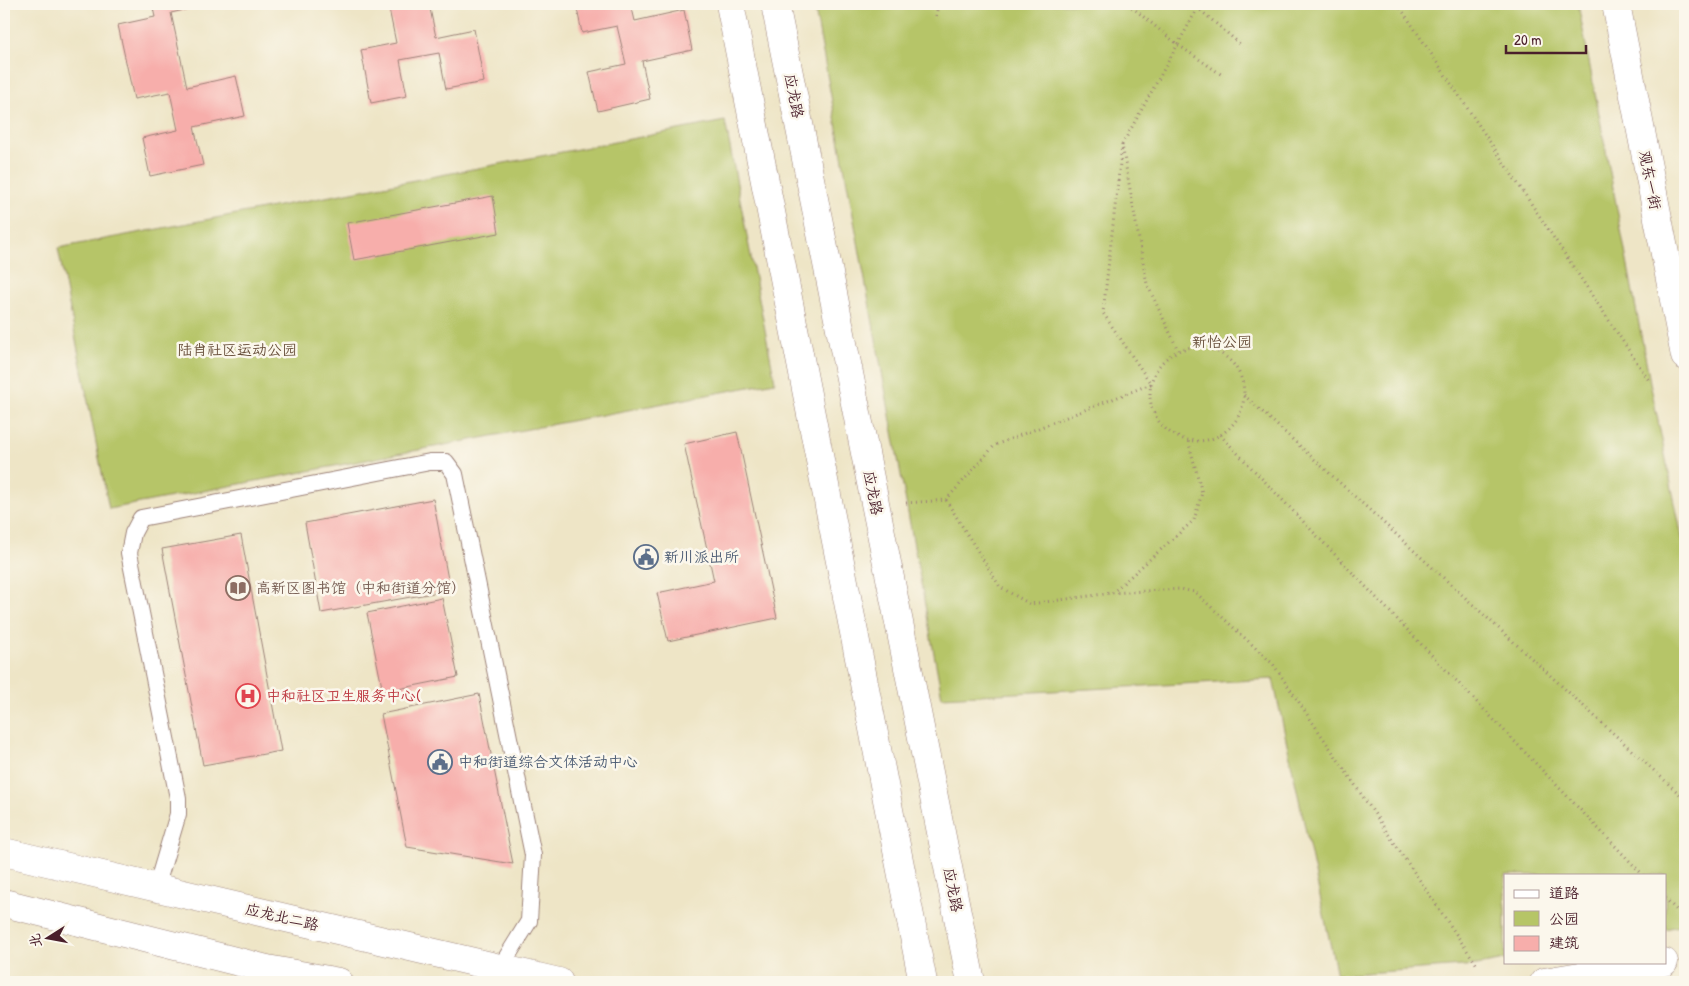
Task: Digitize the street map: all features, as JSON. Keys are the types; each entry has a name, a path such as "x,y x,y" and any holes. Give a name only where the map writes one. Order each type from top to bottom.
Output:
{"street":[{"path":"730,4 923,982"},
{"name":"应龙路","path":"775,4 971,982"},
{"name":"观东一街","path":"1616,4 1685,356"},
{"name":"应龙北二路","path":"4,852 559,982"},
{"path":"4,903 267,969 339,982"},
{"path":"1666,962 1685,959"},
{"path":"1544,982 1652,964"}],"lane":[{"path":"156,888 178,814 178,798 129,553 133,533 141,518 430,462 446,462 455,474 534,856 529,921 500,968"}],"path":[{"path":"936,16 938,4"},
{"path":"1128,4 1177,44 1222,75"},
{"path":"1193,4 1199,6 1240,44"},
{"path":"1398,4 1650,382"},
{"path":"1151,384 1103,313 1122,145 1199,6"},
{"path":"1122,145 1147,284 1178,350"},
{"path":"1193,346 1207,348 1222,353 1234,364 1242,378 1244,395 1241,410 1233,425 1220,435 1205,441 1188,440 1174,435 1163,426 1154,414 1150,399 1151,384 1156,370 1165,358 1178,350 1193,346"},
{"path":"906,503 946,500 995,445 1151,384"},
{"path":"1244,395 1685,799"},
{"path":"1220,435 1642,874"},
{"path":"1111,593 1194,520 1202,493 1188,440"},
{"path":"946,500 1000,587 1030,604 1111,593 1180,588 1194,592 1273,664 1477,965"},
{"path":"1666,899 1685,919"}],"green space":[{"name":"新怡公园","path":"814,4 1578,4 1650,382 1685,552 1685,925 1666,929 1666,874 1504,874 1504,960 1477,965 1337,975 1273,679 942,697"},
{"name":"陆肖社区运动公园","path":"725,121 775,382 109,509 58,248"}],"building":[{"path":"152,4 210,4 171,13 187,87 236,76 245,116 194,127 203,165 150,176 142,138 178,130 170,92 134,99 118,25 155,17"},
{"path":"388,4 429,4 436,37 474,29 484,82 446,89 439,53 400,60 407,96 371,103 361,50 396,43"},
{"path":"576,4 631,4 635,21 684,10 692,50 642,61 650,99 598,111 589,72 626,64 617,26 582,33"},
{"path":"493,196 499,233 354,260 347,223"},
{"path":"737,432 777,618 668,641 657,593 714,581 684,444"},
{"path":"433,499 450,590 321,613 305,523"},
{"path":"241,535 281,751 203,765 162,549"},
{"path":"442,598 458,677 383,692 367,613"},
{"path":"479,694 513,864 407,847 381,714"}],"place":[{"name":"新川派出所","path":"646,557"},
{"name":"高新区图书馆（中和街道分馆）","path":"238,588"},
{"name":"中和社区卫生服务中心(","path":"248,696"},
{"name":"中和街道综合文体活动中心","path":"440,762"}]}
